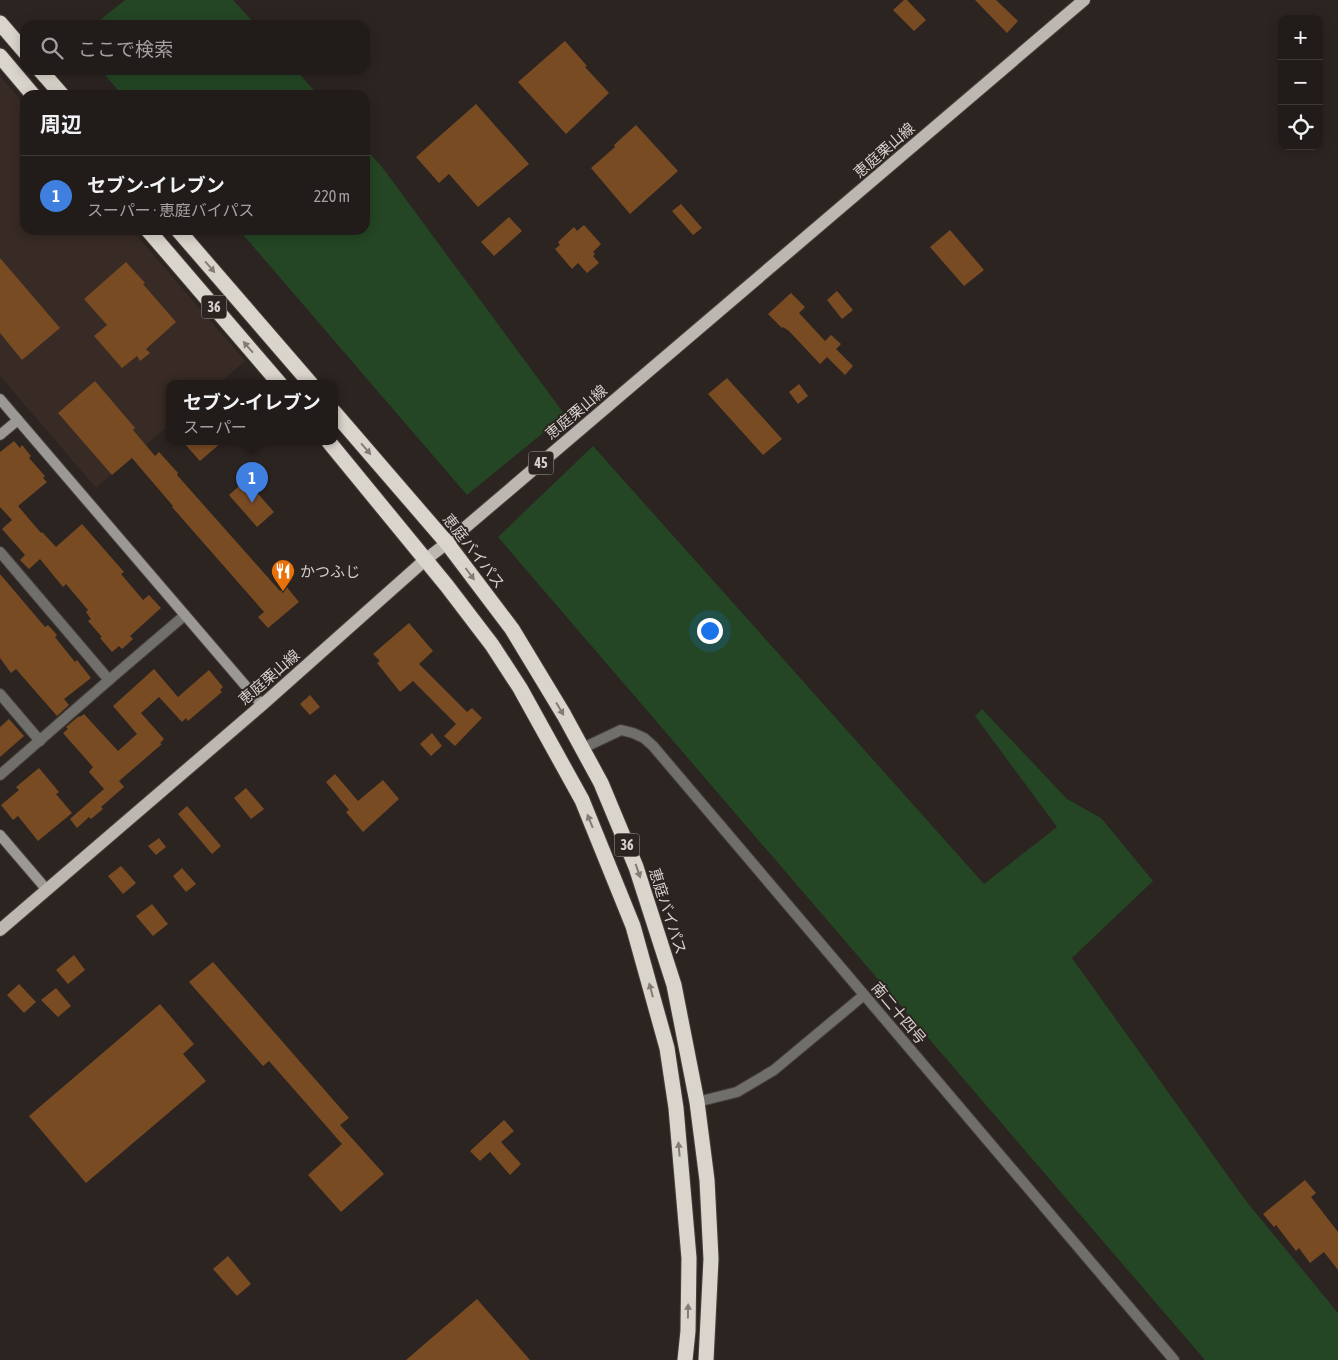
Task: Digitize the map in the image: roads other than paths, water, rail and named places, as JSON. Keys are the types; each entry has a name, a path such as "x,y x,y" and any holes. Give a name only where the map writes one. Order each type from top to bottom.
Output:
{"highway":[{"path":"0,23 20,46"},
{"path":"0,56 29,90"},
{"path":"44,75 58,90"},
{"name":"36","path":"152,235 277,380"},
{"name":"36","path":"182,235 308,380"},
{"name":"恵庭バイパス","path":"338,417 447,543 512,629 583,748 601,783 636,867 674,985 698,1102 706,1180 711,1259 706,1360"},
{"name":"36","path":"331,445 447,586 492,645 520,688 582,800 633,926 667,1048 676,1108 688,1258 688,1331 685,1360"}],"main road":[{"name":"恵庭栗山線","path":"0,930 262,706 425,560 1084,0"}],"street":[{"path":"0,399 262,706"},
{"path":"0,434 18,420"},
{"path":"0,552 109,680"},
{"path":"0,776 185,615"},
{"path":"0,694 40,741"},
{"name":"南二十四号","path":"583,748 621,730 644,738 653,746 1174,1360"},
{"path":"0,835 47,890"},
{"path":"698,1102 737,1092 774,1070 864,995"}],"place":[{"name":"セブン-イレブン","path":"252,503"},
{"name":"かつふじ","path":"283,592"}]}
